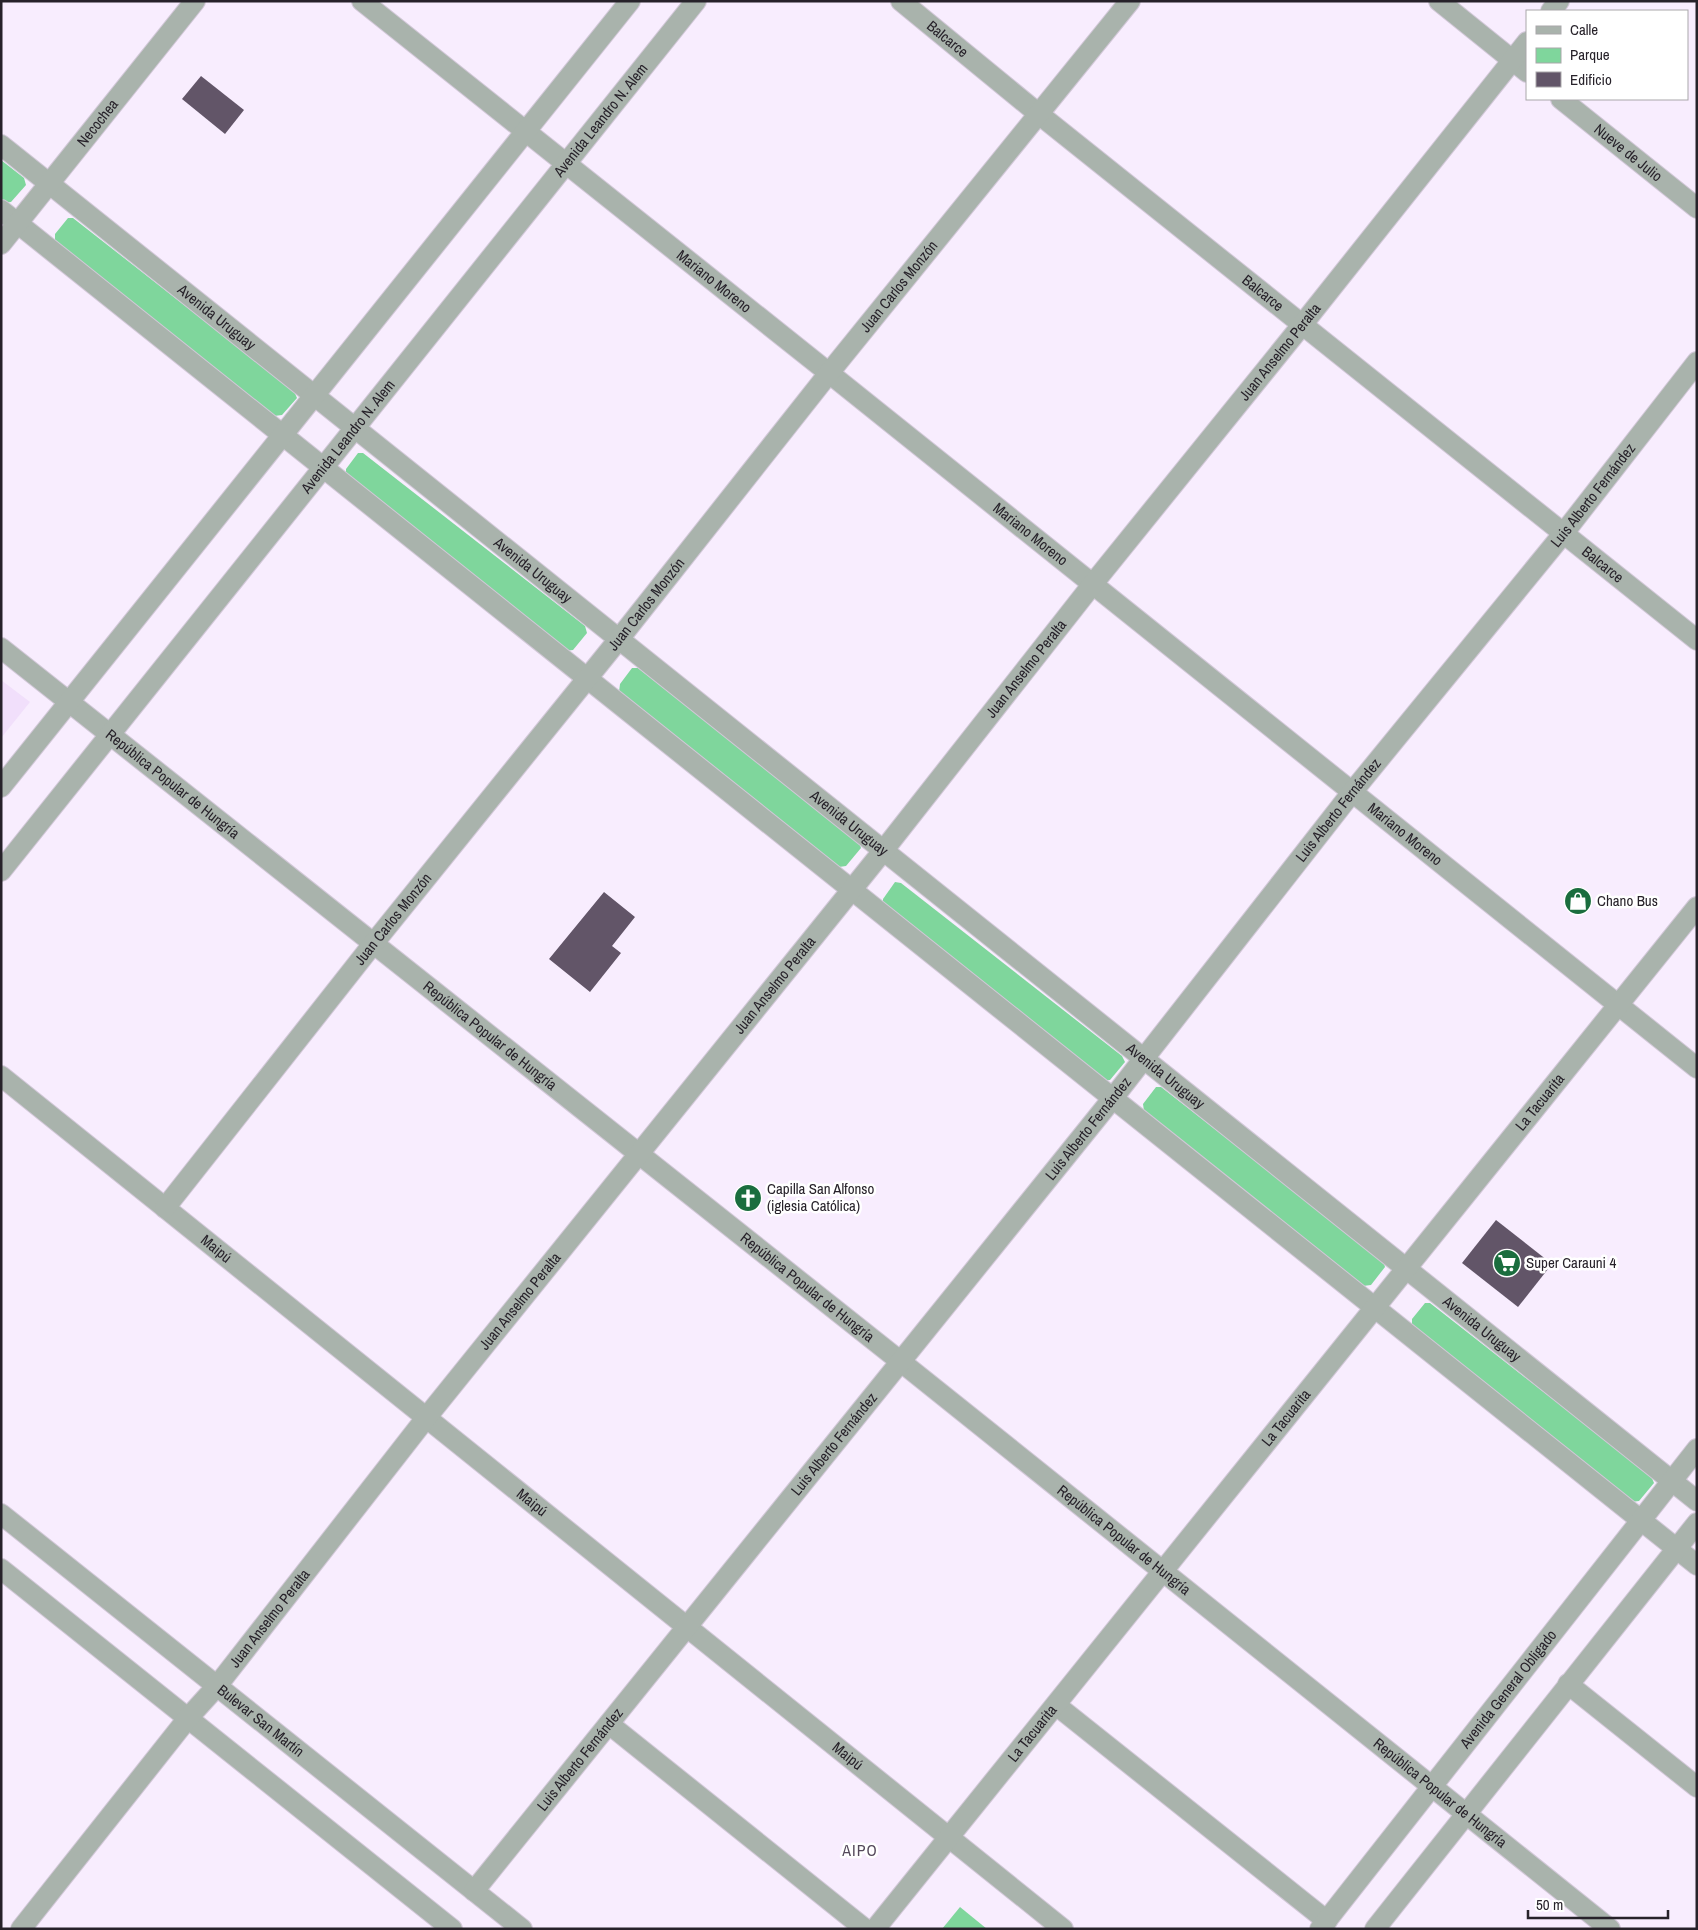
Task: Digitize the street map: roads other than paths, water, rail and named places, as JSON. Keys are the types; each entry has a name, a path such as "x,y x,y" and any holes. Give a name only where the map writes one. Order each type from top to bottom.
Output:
{"street":[{"name":"Necochea","path":"1,244 195,1"},
{"name":"Mariano Moreno","path":"362,1 830,372 1092,585 1353,791 1697,1068"},
{"path":"1,787 630,1"},
{"name":"Avenida Leandro N. Alem","path":"1,871 696,1"},
{"name":"Balcarce","path":"901,1 1040,115 1697,640"},
{"name":"Juan Carlos Monzón","path":"165,1208 373,944 619,639 830,372 1040,115 1130,1"},
{"path":"1440,1 1519,66"},
{"name":"Juan Anselmo Peralta","path":"21,1929 188,1718 216,1686 426,1418 852,890 1092,585 1302,325 1519,66 1526,45"},
{"name":"Nueve de Julio","path":"1561,100 1697,208"},
{"name":"Avenida Uruguay","path":"1,145 1697,1501"},
{"path":"1,210 1697,1565"},
{"name":"Luis Alberto Fernández","path":"474,1891 1144,1059 1353,791 1563,534 1697,362"},
{"name":"República Popular de Hungría","path":"1,648 900,1361 1610,1929"},
{"name":"La Tacuarita","path":"875,1929 1697,907"},
{"name":"Maipú","path":"1,1076 1062,1929"},
{"name":"Avenida General Obligado","path":"1323,1925 1697,1449"},
{"name":"Bulevar San Martín","path":"1,1514 522,1929"},
{"path":"1375,1929 1697,1523"},
{"path":"1,1569 452,1929"},
{"path":"1568,1684 1697,1787"},
{"path":"1056,1705 1323,1925"},
{"path":"609,1724 865,1929"}],"place":[{"name":"Chano Bus","path":"1578,901"},
{"name":"Capilla San Alfonso (iglesia Católica)","path":"748,1198"},
{"name":"Super Carauni 4","path":"1507,1263"}],"district":[{"name":"AIPO","path":"860,1850"}]}
